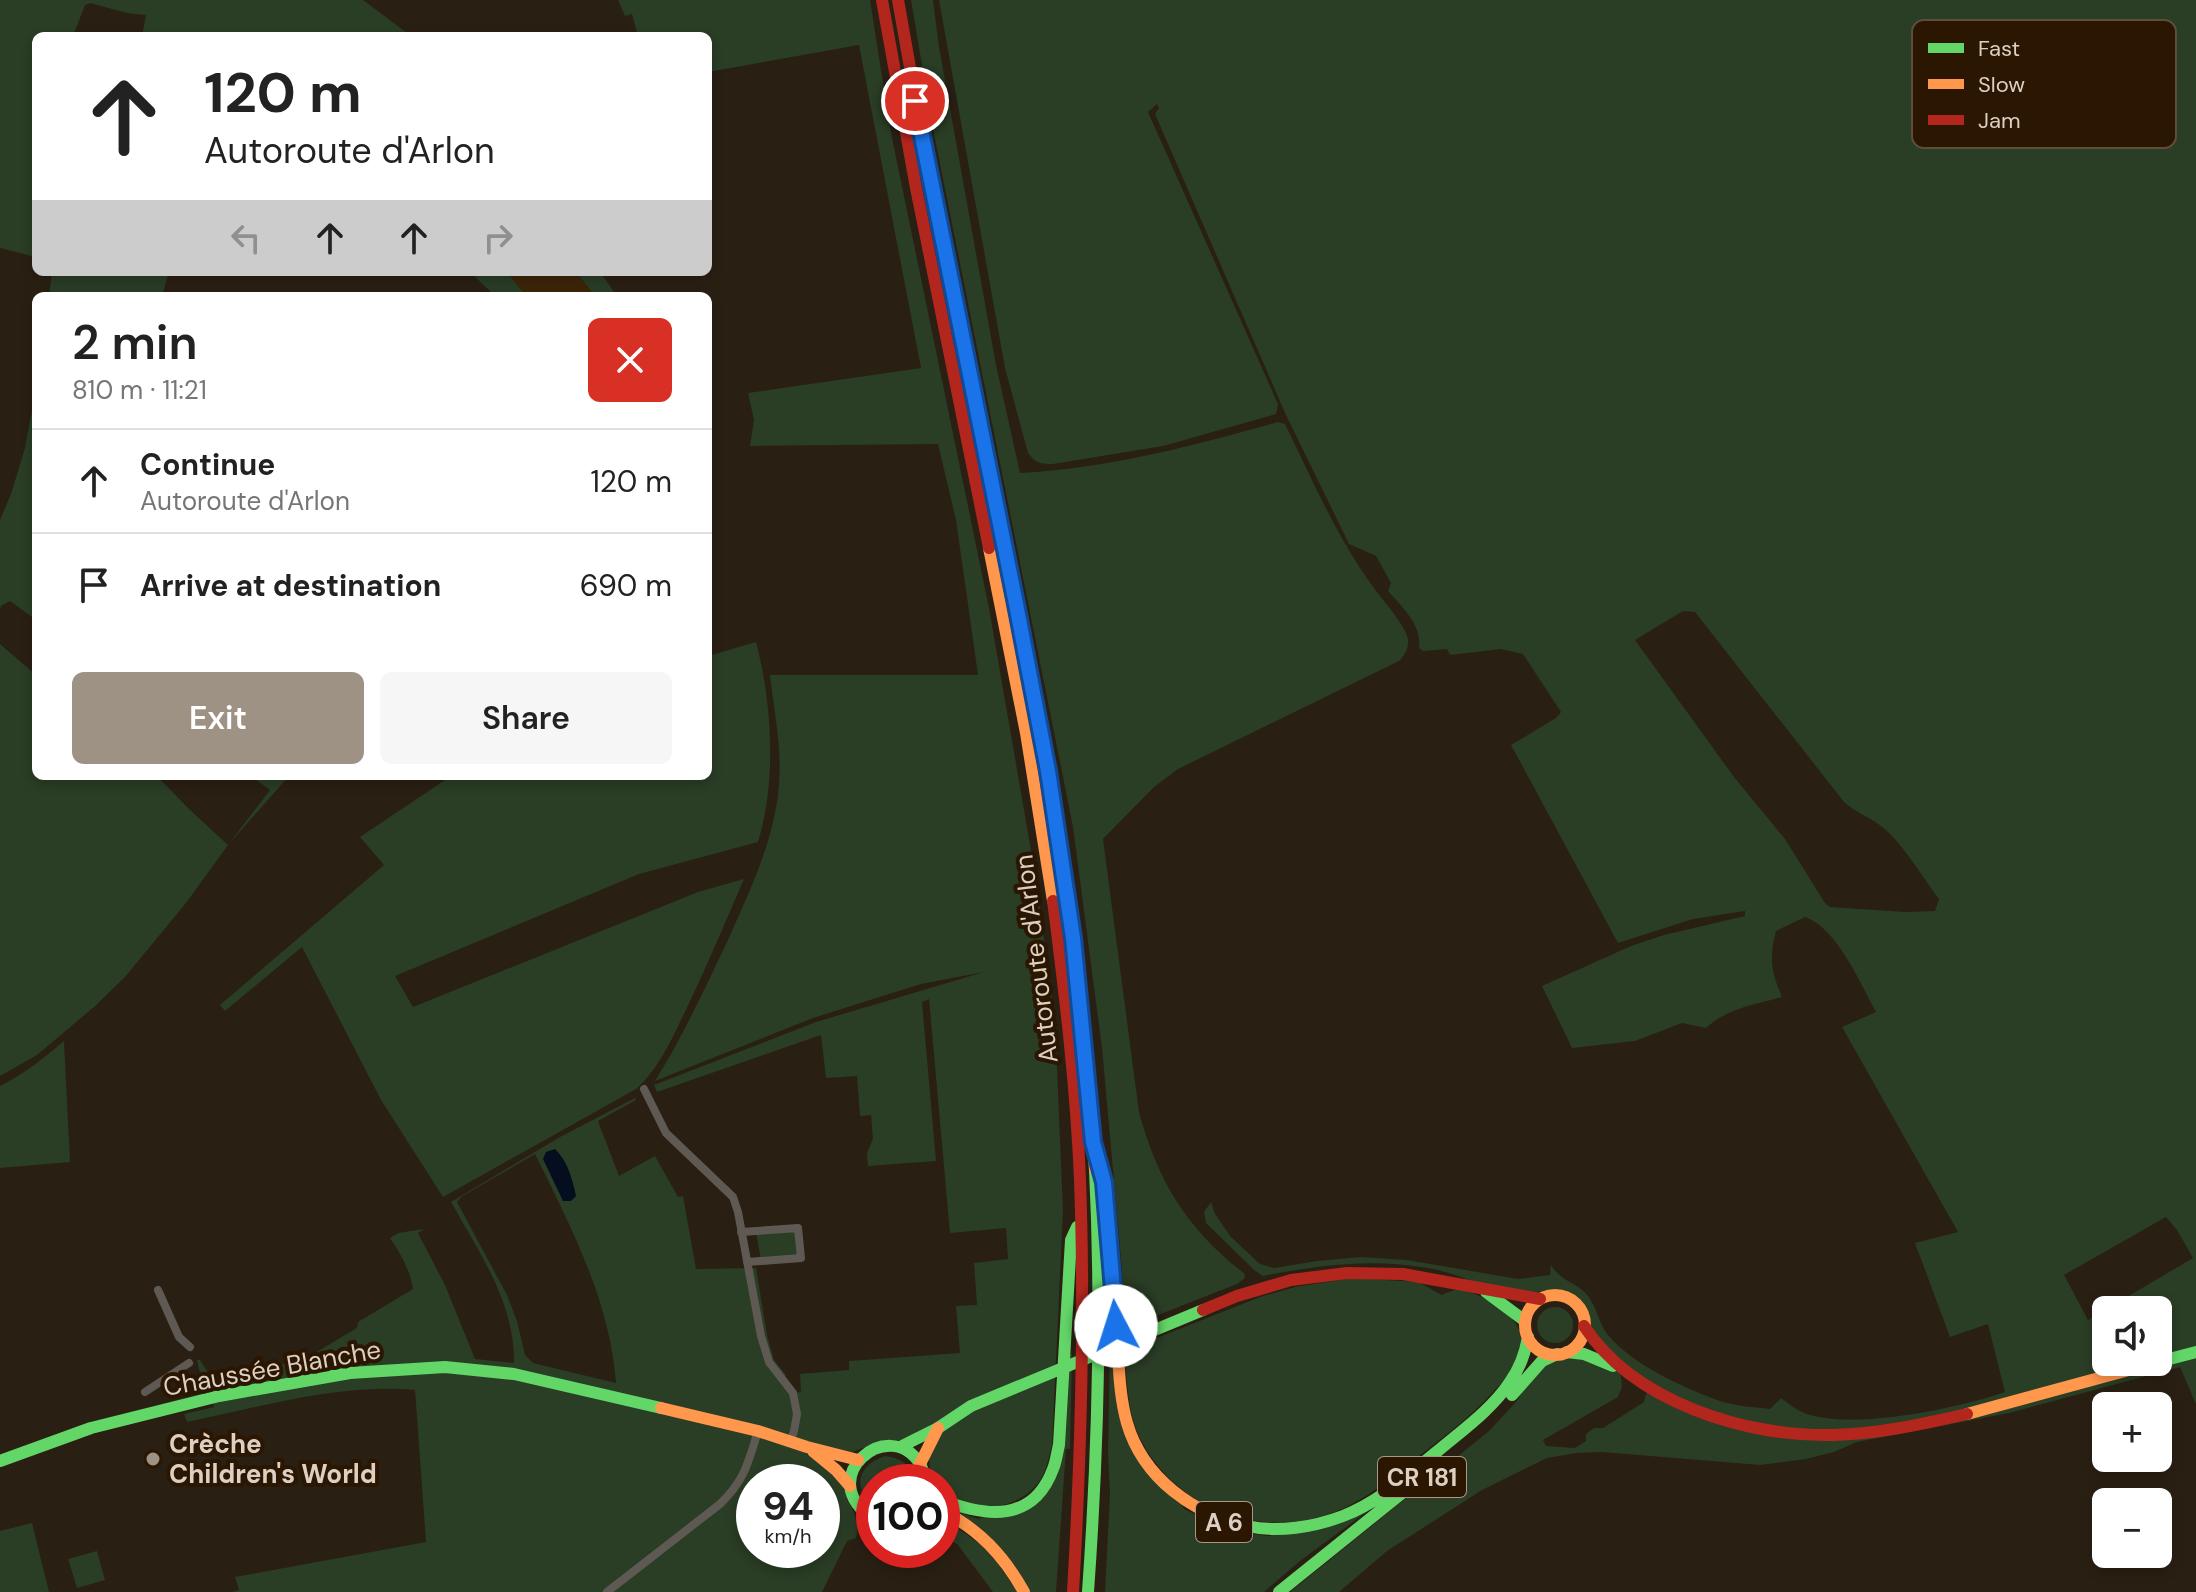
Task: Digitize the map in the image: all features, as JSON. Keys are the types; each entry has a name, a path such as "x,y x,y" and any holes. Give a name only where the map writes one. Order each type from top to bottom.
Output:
{"main road":[{"name":"Autoroute d'Arlon","path":"882,0 904,130 1033,773 1062,977 1081,1217 1082,1416 1073,1592"},
{"name":"Autoroute d'Arlon","path":"898,0 919,127 1048,771 1073,938 1093,1142 1099,1308 1088,1592"},
{"name":"A 6","path":"1093,1142 1104,1182 1122,1407 1136,1447 1160,1480 1188,1504 1231,1525 1268,1531 1306,1527 1343,1517 1385,1493 1475,1420 1505,1388 1521,1366 1528,1337"},
{"path":"960,1506 978,1513 1007,1512 1029,1503 1051,1475 1059,1445 1071,1240 1081,1217"},
{"path":"900,1447 938,1428 971,1406 1049,1373 1264,1287 1319,1275 1403,1274 1540,1299 1557,1295 1574,1302 1594,1344 1640,1383 1710,1415 1781,1432 1856,1434 1962,1415 2110,1376"},
{"path":"1484,1290 1525,1321"},
{"path":"1540,1299 1528,1312 1525,1321 1528,1337 1540,1350 1584,1354 1620,1369"},
{"path":"1562,1353 1579,1341 1584,1326"},
{"path":"2172,1358 2196,1352"},
{"name":"CR 181","path":"1279,1592 1484,1426 1542,1361 1562,1353"},
{"name":"Chaussée Blanche","path":"0,1461 91,1428 171,1407 350,1373 445,1367 514,1374 655,1405 858,1460"},
{"path":"920,1464 938,1428"},
{"path":"856,1502 850,1477 858,1460 866,1452 888,1445 900,1447 915,1456 920,1464"},
{"path":"807,1447 836,1470 850,1486"},
{"path":"960,1520 1002,1557 1024,1592"}],"street":[{"path":"644,1089 666,1133 733,1197 761,1336 769,1362 793,1393 797,1414 790,1442"},
{"path":"741,1232 798,1228 801,1258 747,1262"},
{"path":"158,1290 179,1337 190,1347"},
{"name":"Chaussée Blanche","path":"145,1392 189,1363"},
{"path":"607,1592 737,1488 747,1468 758,1431"}],"shaded area":[{"path":"510,276 579,276 592,292 523,292"}],"green space":[{"path":"0,0 363,0 406,32 143,32 146,15 90,3 85,5 75,32 32,32 32,256 0,248"},
{"path":"618,0 870,0 891,133 989,608 1036,879 1055,1020 1063,1211 1050,1454 1041,1479 1027,1494 1009,1503 988,1507 960,1501 960,1464 930,1464 938,1429 906,1440 882,1440 843,1456 809,1448 824,1464 736,1464 736,1568 834,1568 822,1592 231,1592 239,1590 235,1577 426,1542 415,1390 330,1393 187,1422 184,1414 214,1407 210,1390 203,1387 197,1360 212,1379 303,1360 413,1289 410,1275 390,1238 398,1233 424,1229 418,1233 445,1285 475,1359 514,1363 513,1341 502,1299 484,1259 451,1202 560,1137 635,1098 598,1121 619,1176 655,1156 678,1197 683,1196 696,1269 756,1268 774,1360 786,1375 783,1381 793,1393 801,1392 800,1374 849,1370 849,1361 960,1353 956,1306 977,1305 974,1263 1008,1259 1006,1228 950,1233 929,999 922,1002 936,1161 868,1166 867,1153 873,1139 871,1115 860,1116 857,1076 826,1078 821,1035 657,1092 654,1085 816,1022 984,972 921,984 813,1018 655,1081 728,940 767,844 777,804 780,770 770,675 978,675 956,520 938,444 750,446 754,420 748,393 921,368 859,45 712,71 712,32 637,32 632,14 625,16","holes":["535,1154 587,1265 606,1323 616,1383 533,1363 525,1355 507,1295 457,1202"]},
{"path":"911,0 933,0 996,365 1020,473 1118,461 1278,422 1285,424 1348,549 1408,639 1406,651 1399,661 1178,769 1154,787 1103,839 1139,1112 1147,1137 1155,1161 1177,1202 1207,1240 1245,1274 1237,1284 1148,1319 1124,1334 1122,1270 1102,1048 1073,827 932,124"},
{"path":"939,0 2196,0 2196,1404 2180,1367 2172,1369 2172,1296 2129,1296 2193,1258 2166,1217 2064,1275 2088,1320 2092,1318 2092,1376 2147,1376 2009,1413 1857,1442 1806,1459 1760,1465 1602,1452 1547,1458 1482,1490 1387,1551 1339,1592 1290,1592 1489,1431 1516,1402 1535,1372 1552,1361 1571,1357 1618,1368 1596,1337 1583,1303 1569,1292 1516,1293 1439,1270 1386,1263 1325,1266 1263,1276 1206,1223 1204,1212 1211,1202 1215,1214 1231,1237 1260,1264 1274,1268 1361,1257 1407,1260 1518,1279 1550,1275 1551,1265 1588,1296 1608,1335 1631,1356 1675,1382 1726,1403 1770,1409 1781,1398 1799,1411 1822,1418 1874,1419 1932,1411 2005,1392 1988,1324 1950,1337 1915,1243 1958,1232 1842,1027 1876,1012 1837,944 1817,923 1805,917 1776,931 1772,965 1782,997 1732,1012 1706,1028 1682,1023 1635,1041 1572,1048 1542,986 1631,946 1745,916 1745,911 1693,919 1618,943 1511,745 1561,712 1523,654 1501,649 1450,655 1447,649 1423,651 1419,648 1414,624 1388,591 1391,583 1376,556 1349,544 1286,415 1155,114 1159,108 1157,104 1148,112 1278,404 1276,414 1163,446 1053,464 1033,459 1028,453 1005,368","holes":["1683,611 1695,612 1844,802 1881,826 1904,851 1939,899 1935,911 1830,907 1825,903 1785,839 1734,777 1635,640","1620,1369 1648,1387 1644,1402 1603,1428 1594,1428 1586,1434 1586,1441 1575,1448 1546,1446 1543,1440 1618,1397 1622,1387"]},
{"path":"52,276 168,276 163,292 50,292"},
{"path":"474,276 510,276 523,292 491,292"},
{"path":"579,276 603,276 614,292 592,292"},
{"path":"32,410 32,617 10,601 0,609 0,520 25,448"},
{"path":"756,642 766,690 770,742 768,793 758,842 639,874 395,976 413,1007 698,892 744,879 674,1035 644,1082 443,1197 381,1100 302,947 225,1011 220,1005 384,865 360,837 445,780 712,780 712,655"},
{"path":"0,644 32,672 32,780 161,780 228,845 186,903 125,977 37,1055 0,1076"},
{"path":"256,780 285,780 228,845 270,790"},
{"path":"64,1041 70,1162 0,1168 0,1086"},
{"path":"798,1228 801,1258 761,1261 756,1231"},
{"path":"1353,1278 1418,1282 1442,1295 1459,1290 1489,1300 1508,1314 1520,1331 1521,1343 1509,1374 1469,1416 1399,1472 1360,1500 1331,1513 1289,1522 1261,1522 1235,1516 1186,1493 1149,1454 1136,1429 1129,1401 1124,1351 1260,1297 1295,1287"},
{"path":"1555,1307 1568,1312 1573,1325 1568,1338 1555,1343 1542,1338 1537,1325 1542,1312"},
{"path":"1110,1342 1118,1408 1184,1509 1230,1531 1269,1536 1373,1507 1264,1592 1105,1592 1110,1493"},
{"path":"1069,1354 1072,1354 1070,1449 1066,1449 1056,1592 1029,1592 960,1516 960,1513 978,1519 1043,1496"},
{"path":"885,1456 906,1464 870,1464"},
{"path":"840,1481 856,1520 856,1538 847,1541 840,1555"},
{"path":"32,1523 49,1592 0,1592 0,1531"},
{"path":"960,1530 996,1561 1018,1592 993,1592 960,1548"},
{"path":"97,1551 105,1580 77,1588 68,1559"}],"water":[{"path":"555,1149 571,1177 576,1196 571,1201 563,1201 543,1159 546,1152"}],"traffic: fast":[{"path":"1088,1592 1098,1381 1095,1170"},
{"path":"960,1506 991,1512 1021,1507 1044,1487 1053,1469 1059,1445 1071,1240 1077,1227"},
{"path":"1486,1292 1525,1321"},
{"path":"900,1447 938,1428 971,1406 1203,1310"},
{"path":"1247,1526 1283,1529 1320,1523 1357,1510 1382,1495 1495,1401 1517,1371 1528,1337"},
{"path":"1567,1352 1584,1354 1613,1366"},
{"path":"2172,1358 2196,1352"},
{"path":"1512,1395 1542,1361 1557,1354"},
{"path":"0,1461 91,1428 219,1396 350,1373 445,1367 514,1374 661,1408"},
{"path":"858,1464 875,1449 891,1446 907,1450 920,1464"},
{"path":"856,1467 850,1486 856,1501"},
{"path":"1279,1592 1402,1493"}],"traffic: slow":[{"path":"989,548 1026,733 1053,901"},
{"path":"1006,555 1036,708 1061,861 1081,1015 1095,1170"},
{"path":"1106,1208 1121,1391 1127,1423 1135,1443 1145,1461 1173,1491 1208,1513 1247,1526"},
{"path":"1555,1295 1576,1304 1585,1325 1576,1346 1555,1355 1534,1346 1525,1325 1534,1304 1555,1295"},
{"path":"1967,1414 2107,1376"},
{"path":"661,1408 758,1431 858,1460"},
{"path":"920,1464 938,1428"},
{"path":"813,1451 850,1486"},
{"path":"960,1521 989,1545 1024,1592"}],"traffic: jam":[{"path":"882,0 916,188 989,548"},
{"path":"898,0 937,219 1006,555"},
{"path":"1053,901 1070,1040 1080,1179 1081,1386 1073,1592"},
{"path":"1203,1310 1291,1280 1347,1273 1403,1274 1540,1299"},
{"path":"1584,1326 1605,1353 1662,1394 1694,1410 1764,1430 1850,1434 1884,1431 1967,1414"}],"place":[{"name":"Crèche Children's World","path":"153,1459"}],"route":[{"path":"915,101 1048,771 1073,938 1093,1142 1104,1182 1116,1326"}]}
